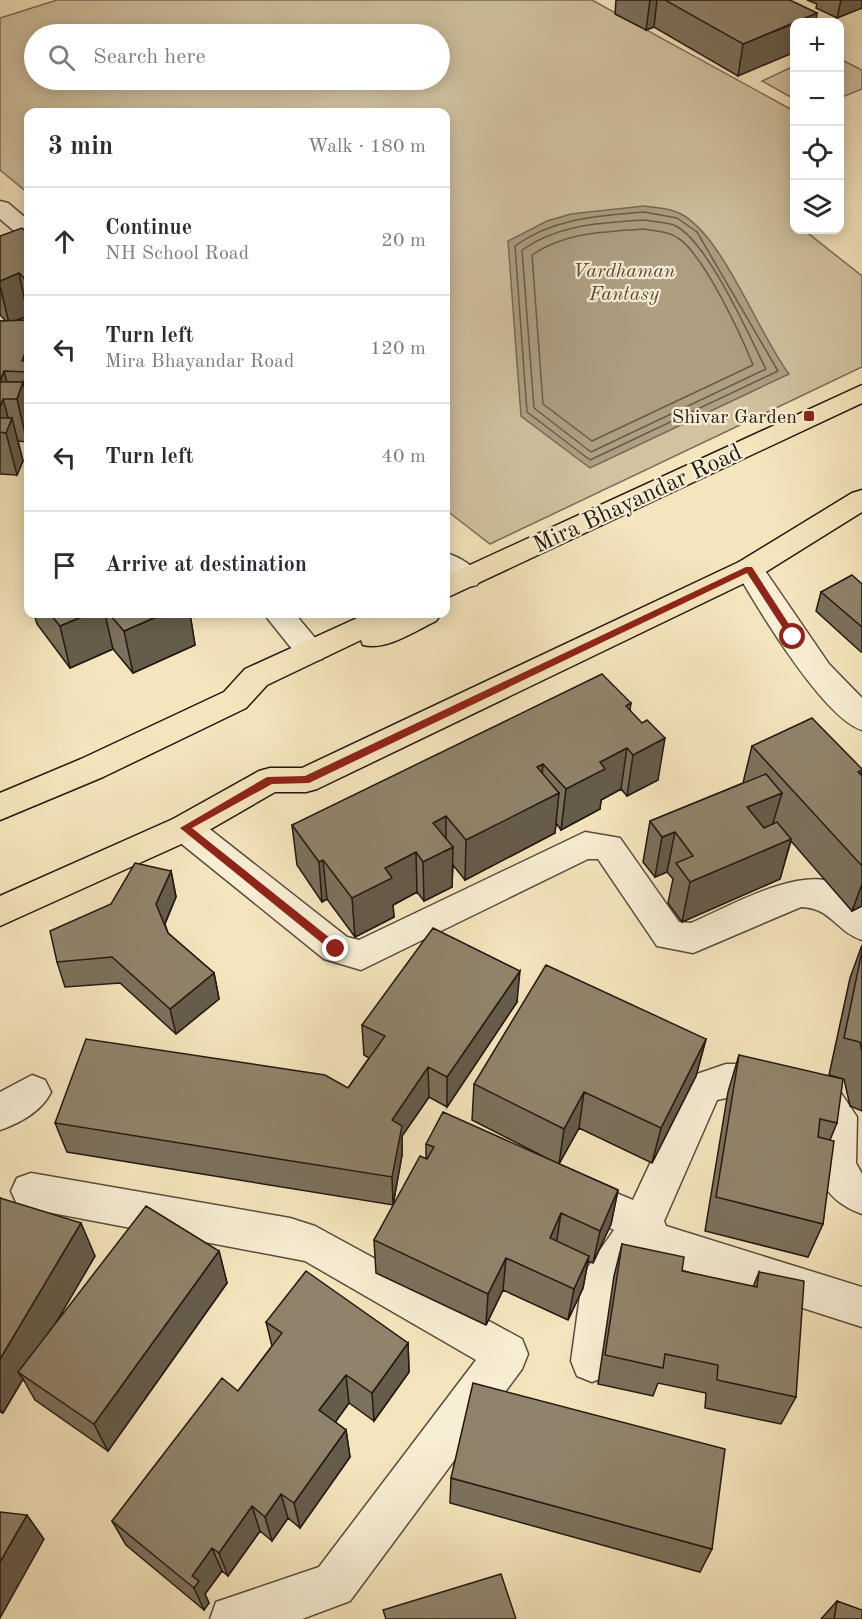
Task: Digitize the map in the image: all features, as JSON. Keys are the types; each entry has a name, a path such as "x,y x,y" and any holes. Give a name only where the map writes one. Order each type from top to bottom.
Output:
{"main road":[{"name":"Mira Bhayandar Road","path":"452,576 862,393"},
{"path":"450,602 862,415"},
{"path":"0,912 185,828 270,780 731,555 862,476"},
{"path":"270,780 306,780 749,569 862,499"},
{"path":"236,700 256,677 383,618"},
{"path":"0,807 92,768 417,618"}],"street":[{"path":"0,208 24,227"},
{"path":"0,236 24,230"},
{"path":"749,569 818,672 862,718"},
{"path":"282,618 311,651"},
{"path":"185,828 336,949 361,955 585,845 608,847 669,936 693,938 799,893 825,894 862,926"},
{"path":"592,1361 603,1281 643,1222 704,1088 726,1081 746,1081 826,1102 838,1117 837,1175 846,1189 862,1196"},
{"path":"0,1113 32,1092"},
{"path":"544,1180 643,1222 653,1241 862,1307"},
{"path":"31,1191 315,1245 507,1354 334,1585 233,1619"}],"green space":[{"name":"Vardhaman Fantasy","path":"57,0 592,0 790,109 790,234 809,234 862,276 862,367 490,544 450,513 450,108 24,108 24,190 0,170 0,18"},
{"path":"844,61 862,70 862,89 844,96"},
{"path":"790,68 790,97 762,81"}],"water":[{"path":"644,206 668,209 681,214 711,243 789,374 590,468 521,416 508,241 547,221 571,214"}],"building":[{"path":"665,0 790,0 817,13 805,18 790,18 790,24 743,44"},
{"path":"22,228 24,230 24,278 19,273 0,281 0,236"},
{"path":"24,320 22,361 24,361 24,372 4,371 0,381 0,321"},
{"path":"0,382 23,382 17,399 3,399 0,407"},
{"path":"0,418 12,418 6,433 0,432"},
{"path":"852,575 862,584 862,627 821,592"},
{"path":"53,618 79,618 60,626"},
{"path":"113,618 154,618 124,631"},
{"path":"602,674 631,703 626,706 642,723 647,720 665,738 633,755 627,748 600,762 605,769 566,789 543,764 537,767 559,793 466,840 446,816 433,823 453,847 423,862 416,852 385,868 392,878 352,898 323,860 319,862 292,825"},
{"path":"812,718 862,769 858,772 862,776 862,866 752,746"},
{"path":"766,774 782,793 747,807 764,828 777,822 791,839 690,882 676,863 693,856 675,832 662,837 650,821"},
{"path":"135,863 171,871 156,904 168,933 214,973 170,1009 112,957 57,962 50,931 111,904"},
{"path":"433,928 520,971 447,1077 428,1067 392,1120 402,1126 392,1177 55,1123 86,1039 325,1075 348,1088 385,1036 362,1025"},
{"path":"862,951 862,1052 860,1042 844,1038"},
{"path":"546,965 706,1039 661,1128 584,1092 564,1129 474,1084"},
{"path":"739,1055 843,1079 837,1123 820,1119 818,1137 834,1141 823,1224 716,1197"},
{"path":"443,1112 618,1190 600,1231 561,1213 550,1238 589,1256 574,1289 506,1258 488,1294 374,1240 420,1156 427,1159 434,1147 426,1144"},
{"path":"0,1198 81,1223 0,1359"},
{"path":"146,1206 219,1251 94,1424 18,1372"},
{"path":"622,1244 684,1257 682,1271 757,1287 759,1272 804,1281 796,1397 717,1380 718,1365 665,1354 663,1368 605,1355"},
{"path":"306,1271 408,1343 372,1393 346,1375 319,1410 346,1430 294,1503 281,1494 265,1517 252,1506 219,1553 212,1548 192,1576 199,1581 194,1588 112,1521 222,1378 238,1391 282,1333 266,1322"},
{"path":"473,1383 725,1449 712,1549 451,1478"},
{"path":"0,1512 27,1515 0,1562"},
{"path":"501,1574 516,1619 386,1619 383,1610"},
{"path":"837,1601 862,1610 862,1619 834,1619"}],"place":[{"name":"Shivar Garden","path":"809,416"}],"route":[{"path":"336,949 185,828 270,780 306,780 749,569 793,637"}]}
